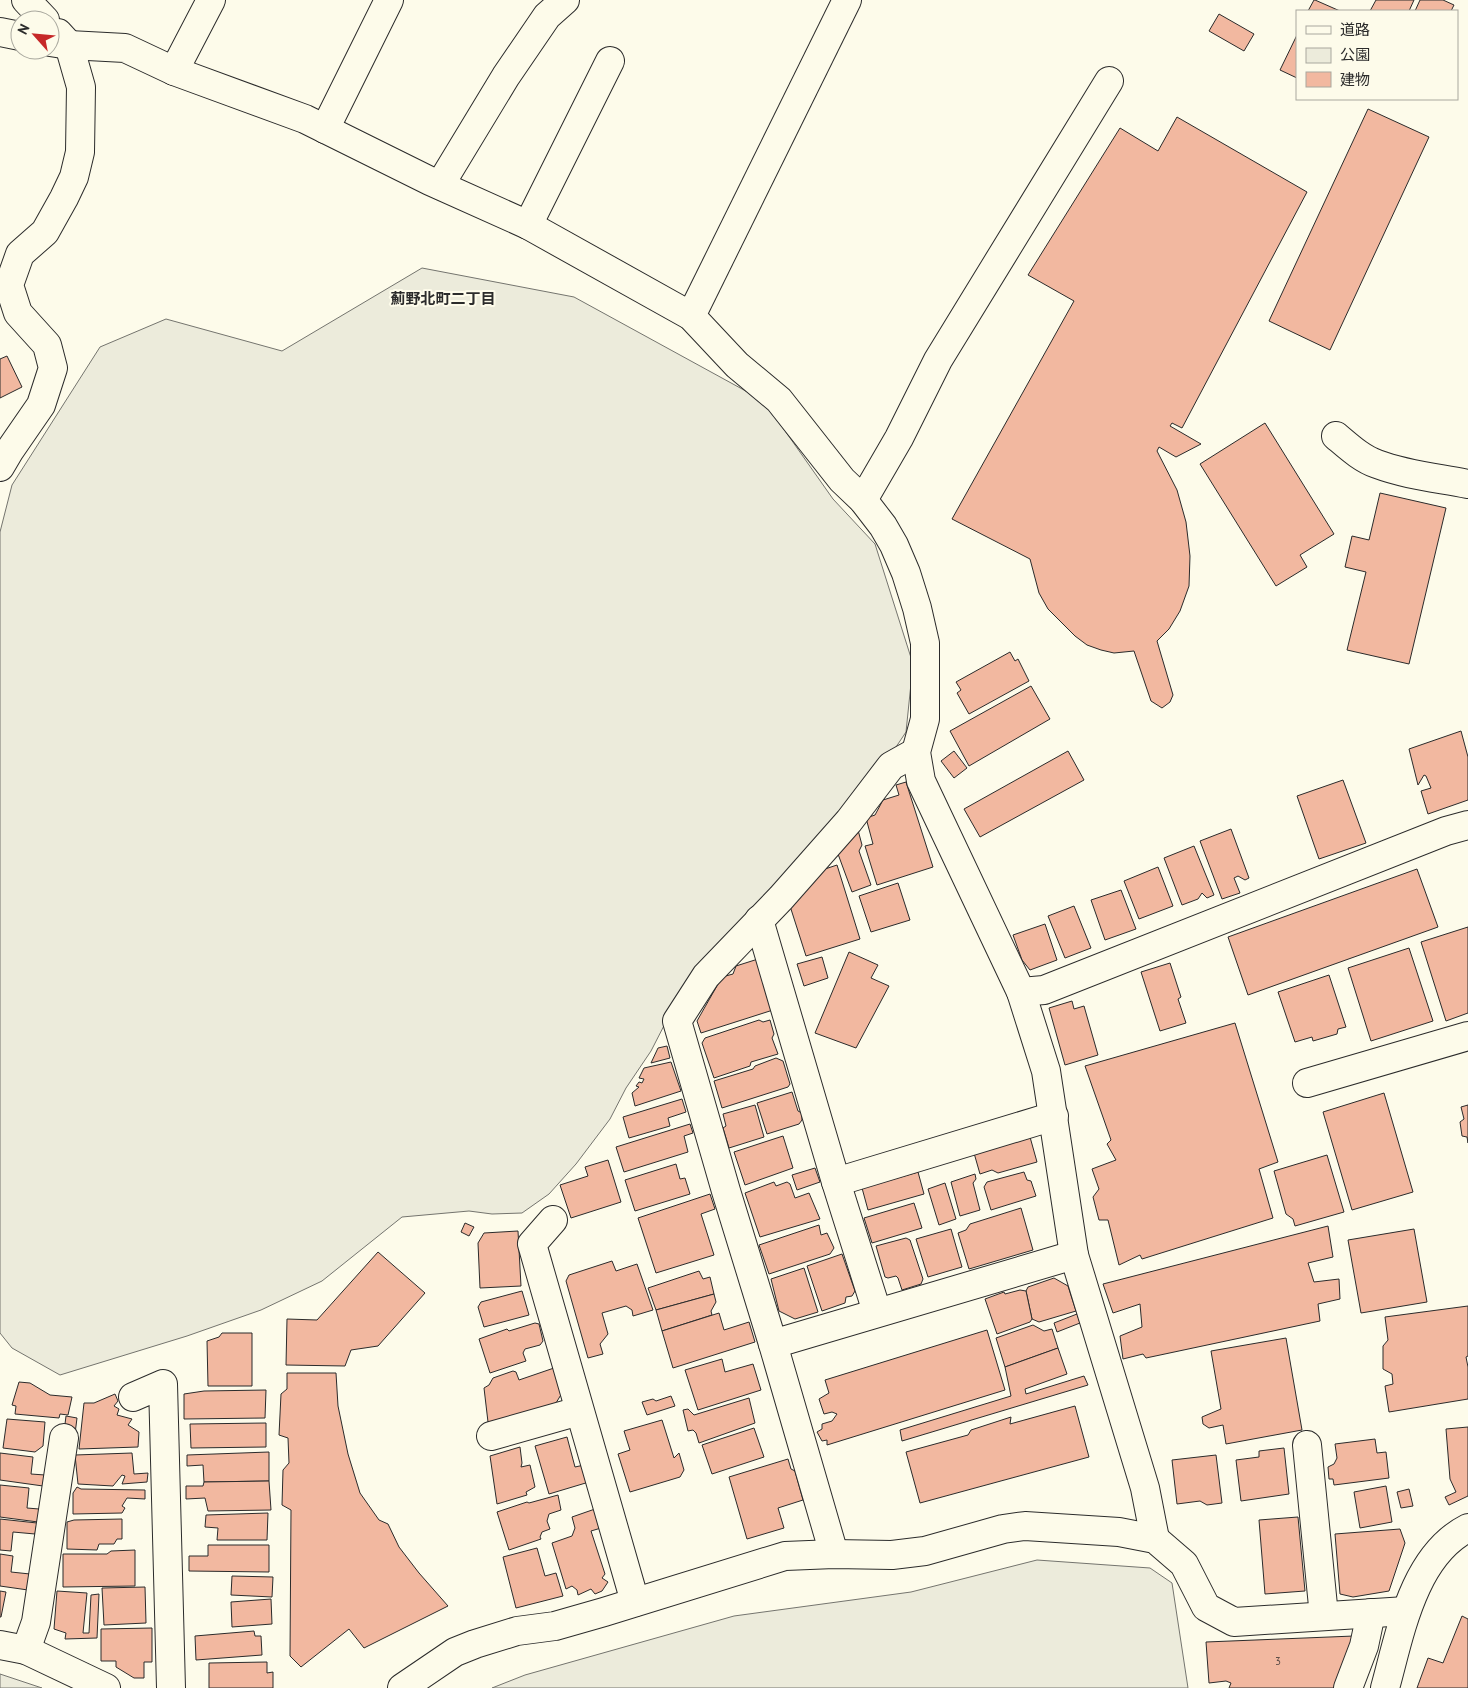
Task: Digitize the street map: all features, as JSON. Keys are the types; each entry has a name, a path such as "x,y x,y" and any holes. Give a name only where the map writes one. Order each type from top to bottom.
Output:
{"street":[{"path":"26,0 36,10"},
{"path":"174,71 211,0"},
{"path":"325,129 389,0"},
{"path":"440,185 506,76 547,16 565,0"},
{"path":"691,316 847,0"},
{"path":"60,44 124,48 174,71 305,119 528,226 691,316 737,365 780,400 842,480 862,500 883,526 894,545 906,573 925,643 925,718 916,752 921,781 1021,992 1046,1071 1074,1255 1146,1488 1155,1539"},
{"path":"3,453 41,405 53,368 47,345 18,313 9,285 20,254 45,232 64,198 74,177 80,152 81,87 60,46"},
{"path":"528,226 610,61"},
{"path":"862,500 899,438 938,360 1109,81"},
{"path":"1336,436 1354,451 1376,464 1468,484"},
{"path":"834,1554 726,1191 678,1021 706,976 781,898 849,821 891,766 916,752"},
{"path":"1021,992 1044,990 1468,825"},
{"path":"759,920 836,1182 877,1312"},
{"path":"1306,1083 1468,1036"},
{"path":"836,1182 1054,1116"},
{"path":"553,1220 532,1244 635,1602"},
{"path":"772,1344 1074,1255"},
{"path":"133,1397 163,1384 171,1688"},
{"path":"491,1436 580,1411"},
{"path":"26,1650 36,1622 64,1438"},
{"path":"1307,1445 1324,1616"},
{"path":"402,1688 455,1652 475,1644 517,1631 555,1626 785,1556 834,1554 892,1555 925,1551 1003,1529 1025,1526 1119,1532 1155,1539 1184,1564 1206,1607 1234,1622 1406,1611"},
{"path":"1385,1688 1406,1611 1429,1563 1442,1546 1456,1534 1468,1528"},
{"path":"1348,1688 1364,1646 1371,1613"},
{"path":"0,1645 26,1650 106,1688"}],"green space":[{"path":"422,268 574,297 764,401 833,499 875,544 913,664 906,732 868,789 671,1012 651,1051 626,1088 610,1119 576,1164 549,1194 522,1213 492,1214 469,1211 402,1217 322,1281 261,1310 187,1336 60,1375 12,1348 0,1333 0,532 12,485 100,347 166,319 282,351"},
{"path":"1037,1560 1150,1568 1172,1583 1188,1688 492,1688 525,1675 734,1616 911,1592"},
{"path":"0,1674 42,1688 0,1688"}],"building":[{"path":"1315,0 1338,10 1309,10"},
{"path":"1376,0 1414,0 1409,10 1371,10"},
{"path":"1420,0 1443,0 1454,5 1452,10 1415,10"},
{"path":"1219,14 1254,34 1244,51 1209,31"},
{"path":"1296,37 1296,78 1280,70"},
{"path":"1368,109 1429,137 1330,350 1269,321"},
{"path":"1177,117 1307,192 1182,428 1172,423 1170,426 1201,444 1176,457 1159,447 1157,451 1177,490 1186,522 1190,556 1189,586 1180,611 1169,629 1157,641 1173,695 1170,702 1162,708 1151,701 1134,651 1114,653 1087,645 1075,636 1048,609 1039,593 1030,559 952,519 1074,301 1028,275 1120,128 1158,151"},
{"path":"7,356 22,387 0,398 0,359"},
{"path":"1265,423 1334,534 1300,555 1307,567 1276,586 1200,464"},
{"path":"1380,493 1446,508 1409,664 1347,650 1366,572 1345,567 1352,536 1369,540"},
{"path":"1010,652 1015,661 1018,659 1029,681 969,714 957,693 961,690 956,682"},
{"path":"1031,686 1050,719 969,766 950,731"},
{"path":"1461,731 1468,757 1468,800 1428,814 1421,791 1431,788 1424,775 1418,785 1409,749"},
{"path":"954,751 967,768 954,778 941,761"},
{"path":"1068,751 1084,780 980,837 964,809"},
{"path":"1343,780 1366,843 1319,859 1297,796"},
{"path":"906,782 933,867 877,885 865,846 873,844 866,818 875,815 883,800 899,795 896,785"},
{"path":"1231,829 1249,878 1245,880 1238,876 1234,878 1240,893 1222,899 1200,841"},
{"path":"858,830 862,845 859,851 871,885 852,892 838,854"},
{"path":"1194,846 1214,895 1207,898 1202,893 1198,899 1182,905 1164,858"},
{"path":"837,865 860,939 806,956 790,906 822,870"},
{"path":"1158,867 1173,906 1139,919 1124,881"},
{"path":"1417,869 1438,927 1248,995 1228,937"},
{"path":"898,883 910,920 871,932 859,896"},
{"path":"1121,890 1136,929 1105,940 1091,900"},
{"path":"1074,906 1091,948 1065,958 1048,916"},
{"path":"1045,924 1057,960 1030,970 1022,960 1013,935"},
{"path":"1468,927 1468,1013 1446,1021 1421,942"},
{"path":"1409,948 1433,1021 1371,1041 1348,968"},
{"path":"849,952 878,965 871,978 889,986 856,1048 815,1033"},
{"path":"822,957 828,978 804,986 797,964"},
{"path":"758,959 773,1010 701,1033 697,1021 722,977 733,974 736,966"},
{"path":"1170,963 1181,997 1178,999 1186,1023 1160,1031 1141,972"},
{"path":"1329,975 1346,1027 1338,1029 1337,1034 1313,1041 1312,1037 1295,1042 1278,992"},
{"path":"1072,1001 1074,1009 1084,1006 1098,1055 1065,1065 1049,1008"},
{"path":"759,1020 763,1022 770,1020 774,1034 772,1038 778,1054 751,1062 750,1066 714,1078 702,1043 705,1038"},
{"path":"1235,1023 1278,1162 1259,1169 1273,1218 1142,1259 1140,1255 1119,1265 1108,1220 1099,1220 1093,1197 1099,1189 1092,1169 1116,1160 1107,1144 1111,1140 1085,1066"},
{"path":"667,1046 670,1058 651,1063 658,1048"},
{"path":"776,1058 783,1061 790,1084 788,1087 722,1108 714,1081 753,1069 755,1066"},
{"path":"671,1062 681,1091 635,1106 632,1093 639,1087 636,1086 639,1082 642,1083 644,1079 639,1078 644,1068"},
{"path":"792,1092 798,1111 802,1113 802,1120 799,1124 767,1134 757,1103"},
{"path":"1384,1093 1413,1192 1352,1210 1323,1112"},
{"path":"682,1099 686,1112 668,1118 670,1126 629,1138 623,1117"},
{"path":"755,1105 764,1137 729,1148 723,1128 726,1126 723,1114"},
{"path":"1468,1105 1468,1143 1467,1137 1462,1136 1460,1122 1464,1119 1461,1107"},
{"path":"690,1124 693,1133 684,1136 688,1152 624,1172 616,1147"},
{"path":"783,1136 793,1168 745,1185 734,1152"},
{"path":"1030,1137 1037,1162 998,1173 992,1170 980,1174 974,1153"},
{"path":"1327,1155 1344,1212 1295,1226 1293,1219 1286,1214 1274,1171"},
{"path":"608,1160 621,1202 571,1218 560,1185 588,1176 585,1167"},
{"path":"676,1164 680,1179 685,1178 690,1194 635,1211 625,1180"},
{"path":"815,1168 820,1182 797,1190 792,1175"},
{"path":"918,1172 924,1194 868,1210 862,1188"},
{"path":"1024,1172 1027,1180 1031,1181 1036,1196 991,1210 984,1187 987,1182"},
{"path":"975,1174 976,1179 973,1183 980,1210 960,1216 951,1182"},
{"path":"774,1182 776,1186 787,1182 790,1184 795,1198 809,1193 820,1219 760,1237 745,1193"},
{"path":"945,1183 956,1219 939,1225 928,1189"},
{"path":"710,1194 715,1209 701,1214 714,1255 656,1273 638,1218"},
{"path":"914,1203 922,1228 872,1243 864,1218"},
{"path":"1021,1208 1033,1250 969,1269 958,1233 966,1230 970,1224"},
{"path":"465,1223 474,1227 469,1236 461,1232"},
{"path":"819,1225 821,1235 827,1233 834,1248 830,1254 769,1274 759,1245"},
{"path":"1328,1226 1333,1257 1308,1263 1314,1282 1339,1279 1340,1299 1318,1304 1320,1321 1146,1358 1143,1354 1123,1359 1120,1336 1142,1327 1140,1304 1113,1313 1103,1284"},
{"path":"951,1229 962,1267 928,1277 916,1239"},
{"path":"1414,1229 1427,1302 1361,1313 1348,1240"},
{"path":"518,1231 521,1286 480,1288 478,1243 484,1233"},
{"path":"906,1238 910,1240 923,1279 921,1284 902,1290 896,1276 885,1277 876,1246"},
{"path":"378,1252 425,1293 378,1346 351,1350 345,1366 286,1365 287,1319 317,1320"},
{"path":"842,1254 855,1291 852,1296 846,1297 845,1303 822,1311 807,1266"},
{"path":"612,1261 616,1271 637,1264 653,1310 633,1316 632,1310 626,1306 602,1313 608,1334 600,1344 603,1354 588,1358 566,1281 569,1275"},
{"path":"804,1268 818,1312 795,1319 779,1311 771,1279"},
{"path":"699,1271 703,1279 710,1277 714,1294 656,1310 648,1288"},
{"path":"1054,1278 1068,1286 1076,1311 1039,1322 1032,1319 1026,1291 1028,1287"},
{"path":"1020,1290 1026,1291 1032,1319 1030,1322 997,1334 985,1299 1004,1292 1005,1294"},
{"path":"522,1291 529,1315 484,1327 478,1307 481,1302"},
{"path":"714,1294 716,1302 711,1311 712,1315 662,1331 656,1310"},
{"path":"1468,1306 1468,1356 1466,1357 1468,1367 1468,1399 1389,1412 1385,1386 1393,1384 1392,1374 1383,1369 1383,1346 1388,1340 1385,1317"},
{"path":"719,1313 724,1330 749,1322 755,1342 673,1368 662,1331"},
{"path":"1077,1314 1080,1323 1057,1332 1054,1323"},
{"path":"535,1323 539,1324 543,1341 540,1345 525,1349 523,1353 526,1361 490,1373 479,1339 507,1329 509,1331"},
{"path":"1033,1325 1044,1331 1052,1329 1058,1348 1005,1367 996,1338"},
{"path":"987,1330 1005,1390 827,1445 827,1440 822,1441 817,1432 822,1429 822,1424 832,1421 837,1414 832,1412 824,1414 819,1399 829,1393 825,1380"},
{"path":"222,1333 252,1333 252,1386 208,1386 207,1341 219,1337"},
{"path":"1286,1338 1302,1430 1226,1444 1223,1425 1209,1428 1203,1424 1202,1417 1221,1409 1211,1351"},
{"path":"1058,1348 1067,1374 1025,1389 1026,1394 1084,1376 1088,1385 902,1441 900,1430 1011,1396 1005,1367"},
{"path":"722,1359 725,1372 753,1364 761,1390 698,1410 685,1370"},
{"path":"554,1368 562,1393 556,1403 499,1422 488,1422 484,1388 489,1385 493,1378 513,1371 516,1372 519,1380"},
{"path":"287,1373 336,1373 338,1406 348,1454 360,1493 379,1520 388,1524 399,1547 448,1606 364,1648 349,1629 301,1667 290,1656 291,1510 282,1505 283,1470 289,1463 288,1438 279,1435 281,1394 287,1389"},
{"path":"19,1382 30,1383 50,1395 72,1397 68,1415 60,1414 59,1418 15,1414 16,1406 12,1405"},
{"path":"266,1390 265,1418 184,1419 184,1394 204,1391"},
{"path":"115,1394 118,1401 114,1406 119,1409 117,1415 132,1419 128,1425 139,1432 138,1447 79,1449 84,1403 94,1403"},
{"path":"671,1396 675,1406 647,1415 642,1402 653,1399 656,1401"},
{"path":"749,1398 755,1423 699,1443 696,1433 693,1430 688,1431 683,1410 688,1409 694,1415"},
{"path":"1075,1406 1089,1457 920,1503 906,1452 968,1435 971,1430 1011,1417 1010,1424"},
{"path":"66,1416 77,1418 75,1434 64,1432"},
{"path":"7,1419 45,1422 43,1446 35,1452 3,1448"},
{"path":"662,1420 674,1458 679,1453 684,1470 680,1477 630,1492 618,1454 630,1450 624,1431"},
{"path":"266,1423 266,1447 191,1448 190,1424"},
{"path":"1468,1427 1468,1496 1449,1505 1445,1497 1456,1492 1450,1479 1446,1429"},
{"path":"754,1428 764,1457 712,1474 702,1445"},
{"path":"567,1437 575,1467 584,1465 589,1482 549,1494 535,1446"},
{"path":"1375,1439 1377,1453 1386,1452 1389,1478 1334,1485 1333,1479 1329,1479 1328,1467 1334,1464 1337,1458 1335,1444"},
{"path":"520,1447 521,1467 530,1465 535,1487 526,1492 527,1495 497,1504 490,1456"},
{"path":"1284,1448 1289,1494 1241,1501 1236,1460 1259,1457 1259,1451"},
{"path":"269,1452 269,1481 204,1482 203,1465 187,1466 187,1455"},
{"path":"0,1453 33,1457 31,1474 45,1475 43,1486 0,1480"},
{"path":"132,1453 134,1474 148,1473 147,1482 122,1484 125,1476 122,1475 113,1486 78,1484 75,1455"},
{"path":"1216,1455 1222,1503 1207,1505 1200,1501 1177,1504 1172,1460"},
{"path":"788,1459 791,1469 795,1471 803,1500 778,1508 784,1528 747,1539 729,1477"},
{"path":"269,1481 271,1510 208,1511 205,1498 186,1499 186,1486 203,1486 204,1482"},
{"path":"0,1485 29,1488 27,1508 39,1509 38,1522 0,1517"},
{"path":"1386,1486 1392,1522 1360,1528 1354,1492"},
{"path":"77,1487 81,1489 145,1490 145,1499 127,1498 122,1506 125,1508 122,1513 73,1514 73,1493"},
{"path":"1409,1489 1413,1506 1401,1508 1397,1492"},
{"path":"558,1495 561,1510 549,1514 547,1521 550,1529 542,1532 541,1539 509,1550 497,1512 527,1502"},
{"path":"595,1509 601,1528 591,1531 605,1574 602,1578 608,1582 602,1591 595,1594 591,1589 578,1595 577,1590 572,1586 566,1589 552,1543 572,1536 575,1528 572,1517"},
{"path":"268,1513 267,1540 217,1540 218,1528 205,1527 206,1515"},
{"path":"1298,1517 1305,1591 1265,1594 1259,1520"},
{"path":"0,1519 37,1523 35,1534 13,1532 11,1551 0,1550"},
{"path":"122,1519 122,1539 117,1539 114,1544 99,1544 97,1550 67,1549 67,1522 74,1520"},
{"path":"1400,1529 1405,1543 1389,1591 1353,1597 1340,1594 1335,1534"},
{"path":"208,1545 269,1545 269,1572 189,1571 189,1556 208,1556"},
{"path":"537,1548 545,1576 556,1573 563,1596 516,1608 503,1557"},
{"path":"135,1550 135,1586 63,1587 63,1554 107,1554 111,1551"},
{"path":"0,1554 13,1556 11,1572 30,1574 28,1590 0,1586"},
{"path":"232,1576 273,1577 272,1597 231,1595"},
{"path":"145,1587 146,1623 104,1625 102,1588"},
{"path":"0,1591 6,1592 1,1617 0,1617"},
{"path":"57,1591 87,1593 83,1633 89,1633 91,1595 99,1594 97,1638 65,1639 66,1633 54,1629"},
{"path":"271,1599 272,1624 232,1627 231,1602"},
{"path":"1462,1616 1468,1619 1468,1688 1417,1688 1428,1658 1443,1663"},
{"path":"152,1628 152,1662 144,1662 144,1678 134,1678 116,1667 116,1661 101,1661 101,1629"},
{"path":"254,1631 255,1636 261,1636 262,1655 196,1660 195,1636"},
{"path":"1354,1636 1342,1688 1229,1688 1231,1683 1226,1681 1209,1683 1206,1642"},
{"path":"267,1662 267,1673 273,1672 273,1688 209,1688 209,1663"}],"district":[{"name":"薊野北町二丁目","path":"443,299"}]}
